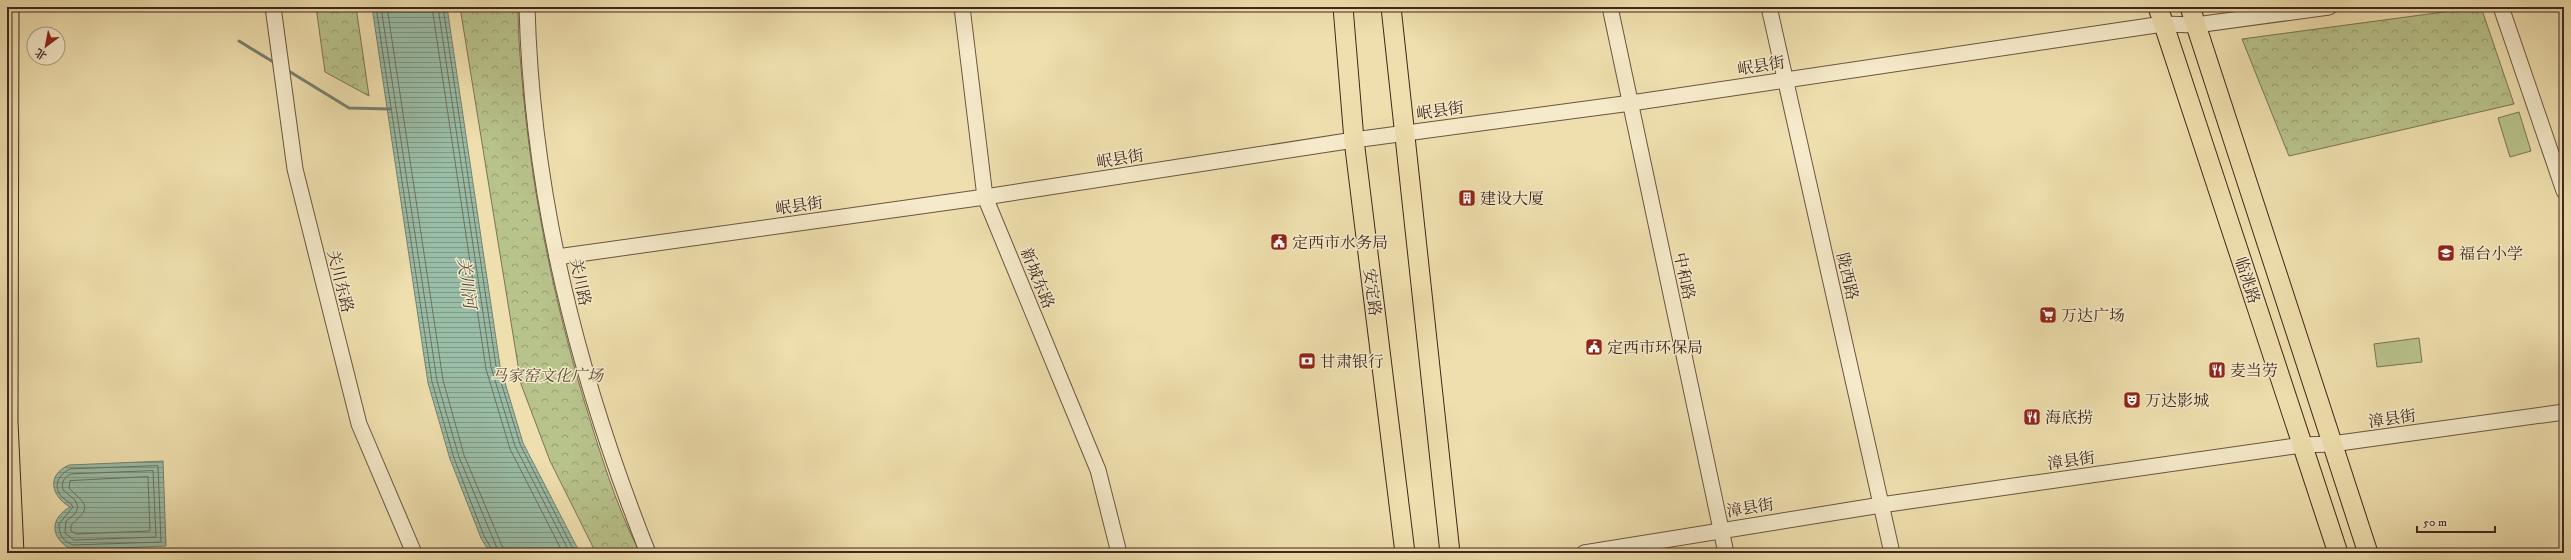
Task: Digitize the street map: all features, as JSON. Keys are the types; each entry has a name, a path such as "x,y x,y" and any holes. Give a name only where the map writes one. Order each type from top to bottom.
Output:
{"main road":[{"path":"9,7 8,422 14,553"},
{"name":"安定路","path":"1343,7 1354,140 1405,553"},
{"path":"1391,7 1450,553"},
{"name":"临洮路","path":"2190,7 2368,553"},
{"name":"临洮路","path":"2160,15 2338,553"}],"street":[{"name":"关川东路","path":"273,7 295,169 357,416 414,553"},
{"name":"关川路","path":"527,7 541,184 571,323 591,396 620,483 648,553"},
{"name":"新城东路","path":"962,7 985,197 1098,470 1119,553"},
{"name":"中和路","path":"1610,7 1726,553"},
{"name":"陇西路","path":"1769,7 1892,553"},
{"name":"岷县街","path":"557,257 985,197 1354,140 1631,103 1785,79 2160,15 2196,25 2329,7"},
{"path":"2501,7 2564,191"},
{"name":"漳县街","path":"1584,553 1881,505 2302,445 2332,444 2564,412"}],"green space":[{"path":"316,7 356,7 369,96 325,72"},
{"name":"马家窑文化广场","path":"460,7 518,7 521,65 528,139 539,213 554,287 583,397 601,456 615,496 640,553 596,553 550,461 521,384"},
{"path":"2481,7 2514,104 2289,156 2242,39"},
{"path":"2519,112 2531,151 2510,157 2498,118"},
{"path":"2419,338 2422,362 2377,367 2374,344"}],"water":[{"name":"关川河","path":"372,7 447,7 500,366 523,443 580,553 490,553 481,538 450,459 428,383"},
{"path":"163,461 166,546 72,550 59,540 55,528 58,517 70,507 55,492 54,480 62,469 69,465"}],"waterway":[{"path":"239,41 275,63"},
{"path":"287,70 349,108 390,109"}],"place":[{"name":"建设大厦","path":"1467,198"},
{"name":"定西市水务局","path":"1279,242"},
{"name":"福台小学","path":"2446,253"},
{"name":"万达广场","path":"2048,315"},
{"name":"定西市环保局","path":"1594,347"},
{"name":"甘肃银行","path":"1307,361"},
{"name":"麦当劳","path":"2217,370"},
{"name":"万达影城","path":"2132,400"},
{"name":"海底捞","path":"2032,417"}]}
